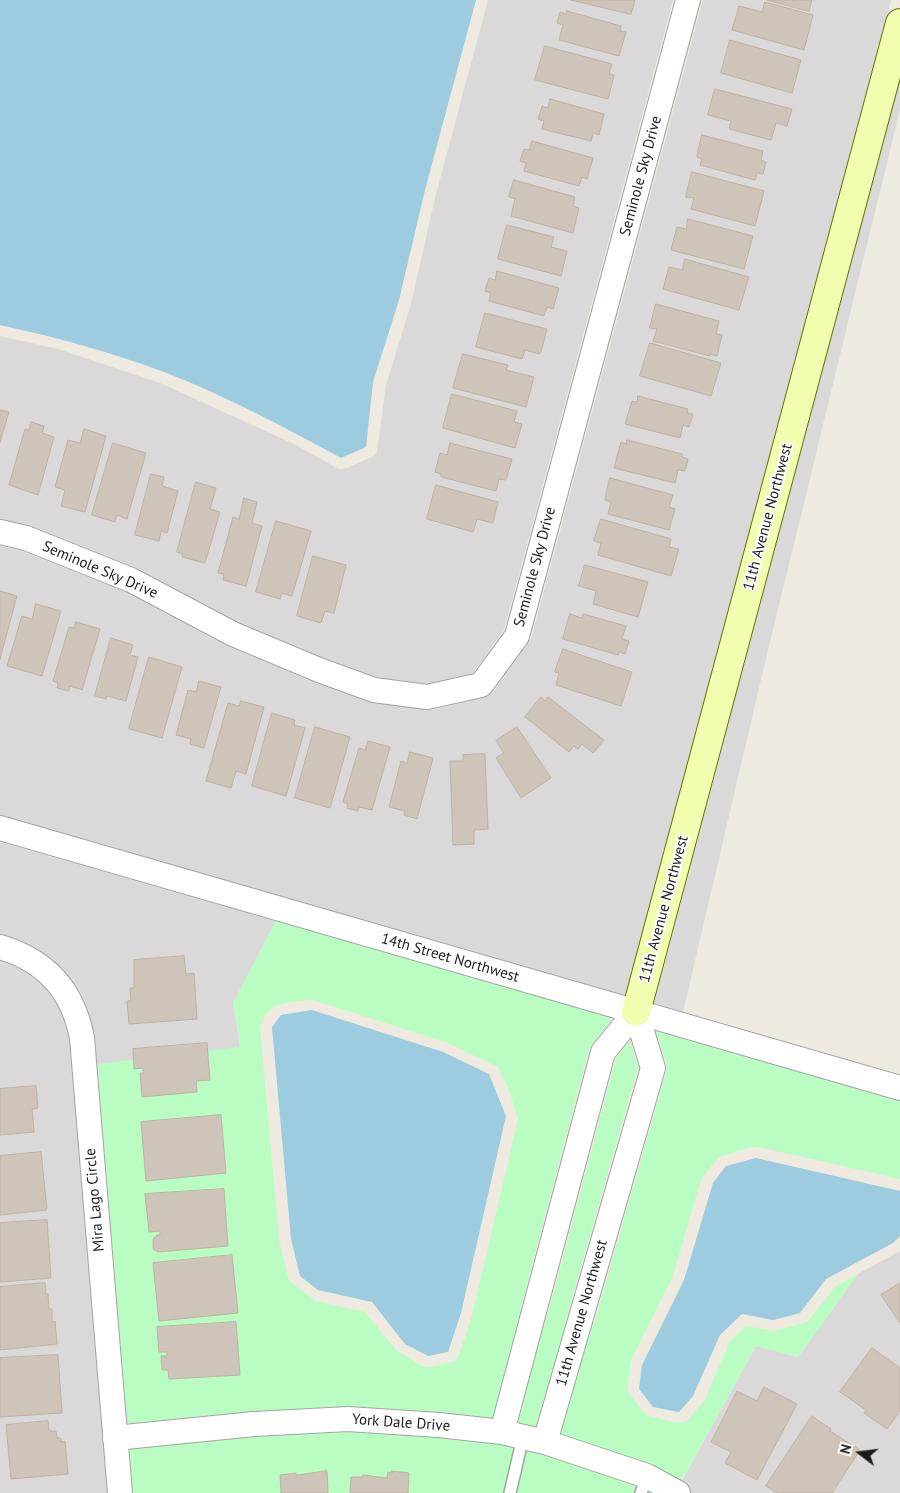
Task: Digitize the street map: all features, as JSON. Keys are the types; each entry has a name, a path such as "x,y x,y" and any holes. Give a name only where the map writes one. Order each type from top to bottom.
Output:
{"street":[{"name":"Seminole Sky Drive","path":"0,532 26,538 131,580 233,634 319,670 374,690 428,697 481,685 517,636 688,0"},
{"name":"11th Avenue Northwest","path":"523,1437 603,1052 636,1012 900,23"},
{"name":"14th Street Northwest","path":"0,828 900,1088"},
{"name":"Mira Lago Circle","path":"0,947 24,956 46,971 61,986 79,1021 82,1038 120,1493"},
{"name":"11th Avenue Northwest","path":"523,1437 653,1068 636,1012"},
{"name":"York Dale Drive","path":"115,1438 254,1424 348,1419 439,1425 523,1437 644,1485 678,1493"}],"lane":[{"path":"510,1493 523,1437"}],"shaded area":[{"path":"488,0 673,0 504,630 472,674 426,684 377,677 324,659 239,623 136,568 29,526 0,520 0,336 58,349 160,383 294,444 339,469 347,468 372,457 377,452 386,385 411,304 436,194"},
{"path":"703,0 891,0 626,996 0,815 0,546 22,551 125,591 227,646 314,682 370,702 432,710 486,697 493,692 531,639"},
{"path":"900,79 900,109 762,675 683,1012 654,1004"},
{"path":"0,842 276,921 233,1003 240,1047 121,1493 0,1493"},
{"path":"900,1251 900,1493 684,1493 678,1488 756,1346 798,1357 858,1274"}],"green space":[{"path":"276,921 613,1018 589,1049 521,1307 548,1314 616,1058 630,1041 638,1067 567,1316 594,1324 666,1072 667,1065 656,1031 900,1101 900,1179 751,1147 719,1157 701,1179 673,1276 631,1360 627,1391 646,1415 677,1423 687,1421 704,1401 730,1341 746,1326 774,1331 807,1322 835,1287 858,1274 798,1357 756,1346 678,1487 684,1493 121,1493 89,1065 240,1047 233,1003","holes":["312,1000 446,1042 498,1067 509,1090 518,1119 472,1316 459,1355 455,1361 432,1367 422,1366 396,1350 365,1312 316,1301 289,1281 279,1240 260,1027 263,1018 268,1012 280,1004"]}],"water":[{"path":"0,0 476,0 425,190 399,300 373,382 366,447 341,458 231,401 164,372 83,346 0,325"},
{"path":"312,1010 443,1052 489,1074 506,1116 461,1313 448,1352 428,1356 405,1344 372,1302 318,1290 300,1276 291,1239 272,1027 281,1015"},
{"path":"756,1158 900,1191 900,1236 893,1243 826,1279 800,1313 773,1320 742,1314 720,1335 693,1396 679,1412 653,1407 639,1389 642,1365 684,1280 713,1183 726,1166"}],"building":[{"path":"571,0 635,0 631,14"},
{"path":"767,0 812,0 809,11"},
{"path":"765,2 813,15 804,50 732,30 739,6 762,12"},
{"path":"567,11 621,26 620,31 626,32 619,56 559,40 563,25 557,23 560,12 566,14"},
{"path":"730,40 801,60 792,93 721,73"},
{"path":"545,46 612,64 609,74 614,75 608,99 535,80"},
{"path":"715,89 792,109 787,126 776,123 771,140 729,129 731,121 708,115"},
{"path":"550,99 604,114 599,135 593,133 591,141 542,129 544,121 538,119 542,106 548,108"},
{"path":"702,135 763,151 761,160 766,162 763,174 757,173 755,180 700,165 702,159 697,157"},
{"path":"532,141 593,158 587,179 582,177 579,186 524,171 526,163 520,161 524,149 529,150"},
{"path":"692,172 764,191 755,226 691,209 694,198 686,197"},
{"path":"514,180 575,197 573,206 579,208 573,233 511,216 515,199 509,197"},
{"path":"688,219 753,236 744,269 671,250 677,227 686,229"},
{"path":"507,225 554,237 551,247 567,251 561,276 498,259"},
{"path":"685,259 749,277 739,310 663,289 669,267 682,270"},
{"path":"497,271 559,288 553,309 547,307 544,316 489,301 491,293 485,291 489,278 495,280"},
{"path":"656,304 719,321 716,334 722,335 717,356 710,354 710,356 653,341 657,329 650,328"},
{"path":"485,313 547,329 541,352 539,354 525,350 522,359 476,347"},
{"path":"650,343 721,363 711,396 640,376"},
{"path":"463,354 508,365 506,370 534,377 526,407 453,388"},
{"path":"452,394 517,411 514,422 522,424 515,448 443,428"},
{"path":"638,396 688,409 687,413 693,414 689,427 683,425 680,438 625,424 632,401 637,402"},
{"path":"0,410 9,412 0,442"},
{"path":"31,422 44,426 42,433 54,437 38,495 9,485 25,429 29,430"},
{"path":"84,429 106,436 85,512 61,506 65,490 55,487 68,440 80,443"},
{"path":"627,440 682,454 682,457 688,459 685,471 678,470 675,483 614,468 621,442 626,444"},
{"path":"113,443 146,453 127,519 117,515 115,522 92,515"},
{"path":"450,443 512,459 506,480 499,479 496,491 441,477 441,474 435,472 440,453 447,455"},
{"path":"151,474 164,477 162,486 178,491 167,533 161,531 159,541 135,535"},
{"path":"610,478 673,495 669,507 675,509 669,530 608,514 611,502 605,500"},
{"path":"196,482 216,488 210,509 220,512 205,563 182,557 183,554 177,552"},
{"path":"436,485 498,502 493,523 477,519 473,532 427,519"},
{"path":"244,498 257,502 252,523 262,526 246,586 223,580 224,574 218,573 233,517 239,519"},
{"path":"601,519 671,539 669,547 679,549 671,576 598,555 601,543 594,541"},
{"path":"276,521 311,531 292,596 282,593 280,599 256,592"},
{"path":"313,556 346,565 334,613 325,611 321,623 297,616"},
{"path":"585,565 648,582 638,617 593,604 596,591 579,586"},
{"path":"0,591 17,596 0,659"},
{"path":"36,604 61,611 42,676 7,666 22,616 32,619"},
{"path":"570,614 582,618 583,614 626,626 622,639 629,641 625,654 619,652 618,655 563,639"},
{"path":"76,622 100,629 82,690 70,686 69,691 57,688 58,683 53,681 69,627 74,628"},
{"path":"111,638 133,645 130,655 138,657 126,701 107,696 106,699 95,696"},
{"path":"563,649 632,672 621,706 556,685 559,673 555,672"},
{"path":"149,657 182,667 162,738 129,729"},
{"path":"199,681 221,687 204,748 190,744 191,739 176,735 188,690 196,692"},
{"path":"541,697 545,701 548,697 604,740 593,753 582,744 578,749 574,746 569,752 525,717"},
{"path":"241,701 264,707 246,774 236,771 231,788 206,781 228,703 239,706"},
{"path":"272,713 295,720 294,725 305,728 286,796 252,786"},
{"path":"315,727 350,737 330,808 295,798"},
{"path":"517,727 551,778 521,798 496,758 504,753 496,741"},
{"path":"368,741 390,747 372,810 359,807 358,811 347,808 348,804 343,802 359,748 365,750"},
{"path":"410,752 433,758 417,819 404,815 405,811 389,807 401,761 407,763"},
{"path":"485,754 488,829 474,830 474,844 453,845 450,761 463,761 463,755"},
{"path":"184,956 186,974 194,973 197,1019 129,1024 127,1001 131,1001 130,988 134,988 134,960"},
{"path":"207,1043 210,1080 196,1081 197,1092 142,1097 140,1073 143,1073 143,1068 134,1069 133,1049"},
{"path":"36,1086 38,1108 32,1109 34,1132 0,1135 0,1089"},
{"path":"221,1115 226,1173 146,1181 141,1122"},
{"path":"41,1152 47,1210 0,1215 0,1156"},
{"path":"224,1189 228,1246 158,1252 153,1249 153,1239 160,1235 160,1231 149,1232 145,1194"},
{"path":"47,1220 51,1278 0,1282 0,1223"},
{"path":"232,1255 238,1313 159,1321 153,1263"},
{"path":"45,1283 49,1309 52,1309 52,1322 55,1321 57,1344 0,1350 0,1287"},
{"path":"900,1283 900,1323 881,1295"},
{"path":"236,1322 240,1375 169,1379 168,1370 162,1370 161,1356 167,1356 167,1352 159,1352 157,1327"},
{"path":"872,1348 900,1368 900,1411 887,1429 864,1413 866,1410 840,1392"},
{"path":"58,1355 62,1413 0,1417 0,1358"},
{"path":"764,1387 797,1404 757,1480 725,1463 731,1452 711,1442 737,1391 757,1401"},
{"path":"812,1416 831,1429 830,1431 860,1450 832,1493 777,1493 766,1486"},
{"path":"48,1421 49,1431 56,1431 57,1438 61,1438 61,1442 65,1441 68,1474 11,1479 6,1425"},
{"path":"327,1471 328,1493 281,1493 280,1475"},
{"path":"392,1471 409,1473 408,1493 350,1493 351,1477 363,1477 363,1475 387,1478 388,1472 392,1473"}]}
